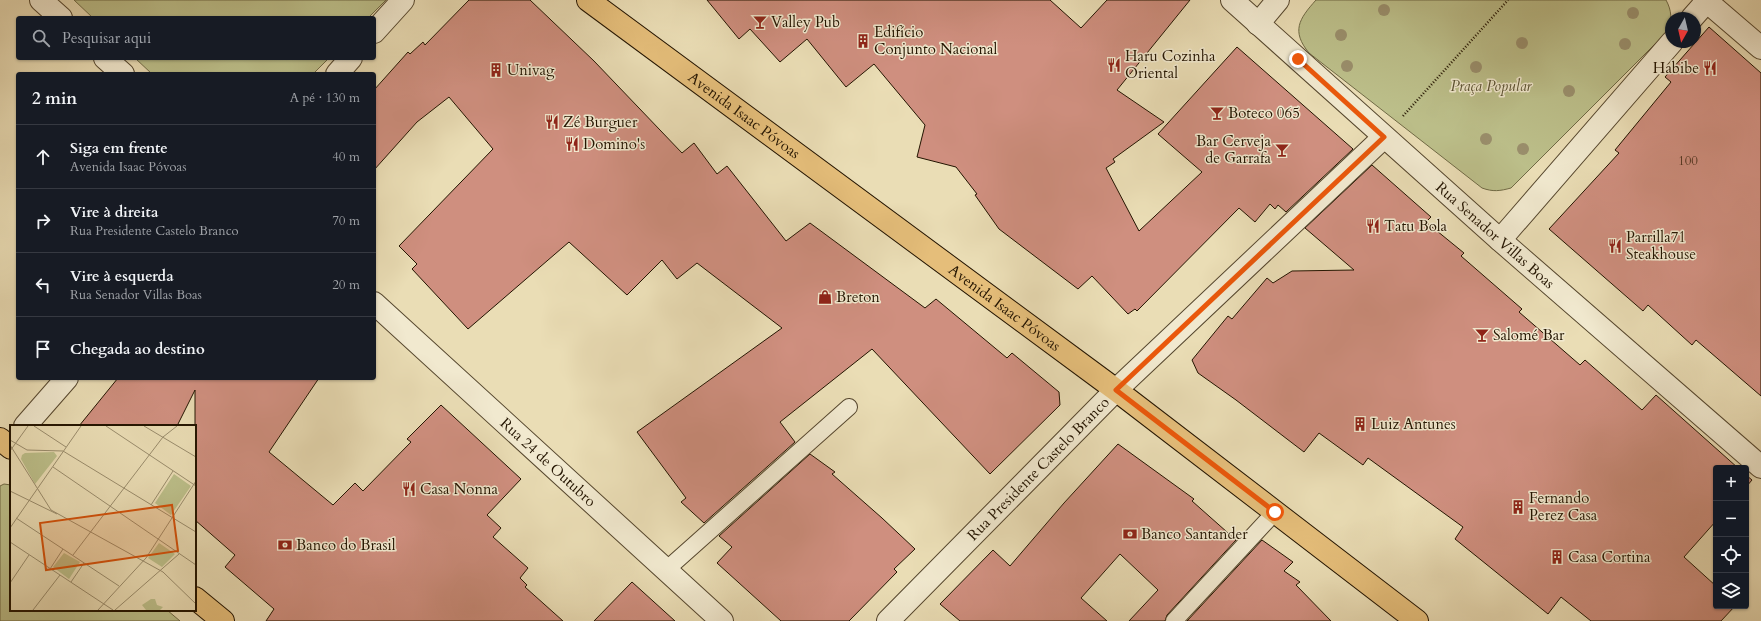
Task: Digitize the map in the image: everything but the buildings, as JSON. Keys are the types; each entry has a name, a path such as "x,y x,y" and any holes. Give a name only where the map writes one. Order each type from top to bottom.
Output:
{"main road":[{"name":"Avenida Isaac Póvoas","path":"588,0 1116,390 1416,621"},
{"path":"196,599 223,621"}],"street":[{"path":"41,0 59,16"},
{"path":"376,30 403,0"},
{"name":"Rua Senador Villas Boas","path":"1232,0 1500,240 1761,467"},
{"path":"1258,24 1278,0"},
{"path":"1697,12 1706,1 1761,48"},
{"path":"1500,240 1667,48"},
{"path":"107,60 121,72"},
{"path":"339,72 349,60"},
{"name":"Rua Presidente Castelo Branco","path":"888,621 1116,390 1384,137"},
{"name":"Rua 24 de Outubro","path":"376,305 722,621"},
{"path":"26,425 65,380"}],"lane":[{"path":"666,570 849,407"},
{"path":"1174,621 1275,512"}],"path":[{"path":"1384,137 1508,0"}],"green space":[{"path":"74,0 386,0 370,16 91,16"},
{"name":"Praça Popular","path":"1316,0 1666,0 1670,12 1665,12 1665,34 1511,188 1493,191 1482,188 1309,53 1303,45 1299,32 1299,25 1305,13"},
{"path":"137,60 327,60 315,72 150,72"},
{"path":"4,484 10,485 10,611 168,611 180,621 0,621 0,486"}],"place":[{"name":"Valley Pub","path":"760,22"},
{"name":"Edifício Conjunto Nacional","path":"863,41"},
{"name":"Haru Cozinha Oriental","path":"1114,65"},
{"name":"Habibe","path":"1710,68"},
{"name":"Univag","path":"496,70"},
{"name":"Boteco 065","path":"1217,113"},
{"name":"Zé Burguer","path":"552,122"},
{"name":"Domino's","path":"572,144"},
{"name":"Bar Cerveja de Garrafa","path":"1282,150"},
{"name":"Tatu Bola","path":"1373,226"},
{"name":"Parrilla71 Steakhouse","path":"1615,246"},
{"name":"Breton","path":"825,297"},
{"name":"Salomé Bar","path":"1482,335"},
{"name":"Luiz Antunes","path":"1360,424"},
{"name":"Casa Nonna","path":"409,489"},
{"name":"Fernando Perez Casa","path":"1518,507"},
{"name":"Banco Santander","path":"1130,534"},
{"name":"Banco do Brasil","path":"285,545"},
{"name":"Casa Cortina","path":"1557,557"}],"route":[{"path":"1275,512 1116,390 1384,137 1298,59"}]}
